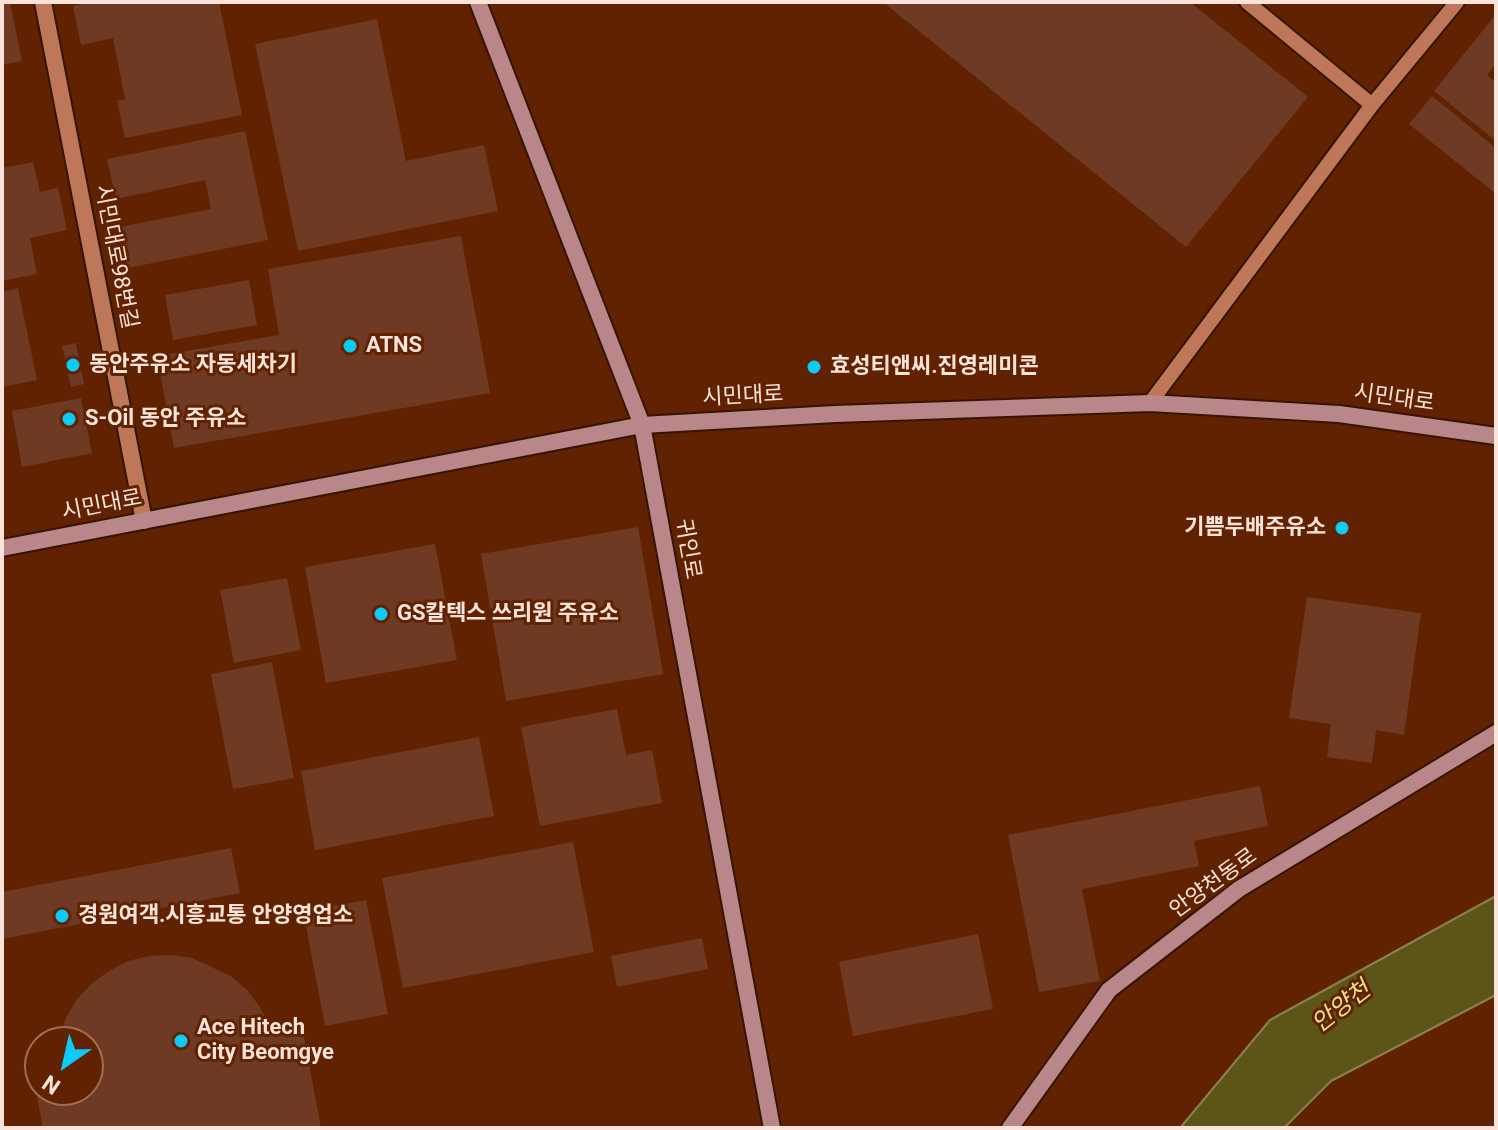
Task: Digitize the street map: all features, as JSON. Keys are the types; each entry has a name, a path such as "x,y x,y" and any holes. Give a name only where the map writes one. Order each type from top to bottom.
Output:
{"street":[{"name":"시민대로98번길","path":"43,2 144,521"},
{"name":"귀인로","path":"478,2 642,425 772,1128"},
{"name":"시민대로","path":"2,548 642,425 835,414 1150,403 1339,414 1496,436"},
{"name":"안양천동로","path":"1010,1128 1109,990 1239,889 1496,733"}],"lane":[{"path":"1247,2 1372,105"},
{"path":"1150,403 1372,105 1457,2"}],"water":[{"name":"안양천","path":"1496,896 1496,995 1331,1081 1284,1128 1180,1128 1270,1020"}],"building":[{"path":"2,2 10,2 22,61 2,65"},
{"path":"92,2 219,2 242,115 125,138 117,101 125,99 113,38 81,45 73,6"},
{"path":"883,2 1190,2 1308,97 1186,247"},
{"path":"1496,14 1496,64 1487,75 1496,83 1496,141 1434,91"},
{"path":"377,19 406,161 484,145 498,211 298,251 255,44"},
{"path":"1432,96 1496,148 1496,194 1409,124"},
{"path":"245,131 268,240 128,268 120,227 211,209 205,180 116,199 107,159"},
{"path":"33,162 40,192 58,188 67,230 30,238 37,274 2,281 2,168"},
{"name":"ATNS","path":"461,236 490,393 174,448 157,356 279,335 268,269"},
{"path":"249,280 257,325 173,340 165,295"},
{"path":"18,288 37,380 2,387 2,292"},
{"name":"동안주유소 자동세차기","path":"76,343 84,384 71,387 62,346"},
{"path":"81,398 92,453 22,467 12,411"},
{"path":"638,527 663,674 506,701 481,554"},
{"name":"GS칼텍스 쓰리원 주유소","path":"435,544 457,660 326,683 305,567"},
{"path":"287,578 301,650 234,663 220,590"},
{"path":"1307,597 1421,613 1404,735 1376,730 1372,763 1327,757 1331,724 1289,718"},
{"path":"272,662 294,778 233,789 211,674"},
{"path":"617,709 626,755 652,750 662,803 540,826 521,727"},
{"path":"479,737 494,816 315,850 301,771"},
{"path":"1260,786 1268,826 1194,841 1199,866 1082,889 1100,981 1039,992 1008,835"},
{"path":"573,842 594,952 403,988 382,878"},
{"name":"경원여객.시흥교통 안양영업소","path":"231,848 240,893 2,939 2,892"},
{"path":"366,900 388,1014 325,1026 303,911"},
{"path":"978,934 993,1009 853,1036 839,962"},
{"path":"702,938 708,969 617,987 611,956"},
{"name":"Ace Hitech City Beomgye","path":"149,956 192,958 231,976 260,1007 270,1027 301,1021 321,1128 43,1128 39,1106 104,1106 104,1026 63,1026 77,999 91,984 128,961"}],"place":[{"name":"ATNS","path":"350,346"},
{"name":"동안주유소 자동세차기","path":"73,365"},
{"name":"효성티앤씨.진영레미콘","path":"814,367"},
{"name":"S-Oil 동안 주유소","path":"69,419"},
{"name":"기쁨두배주유소","path":"1342,528"},
{"name":"GS칼텍스 쓰리원 주유소","path":"381,614"},
{"name":"경원여객.시흥교통 안양영업소","path":"62,916"},
{"name":"Ace Hitech City Beomgye","path":"181,1041"}]}
